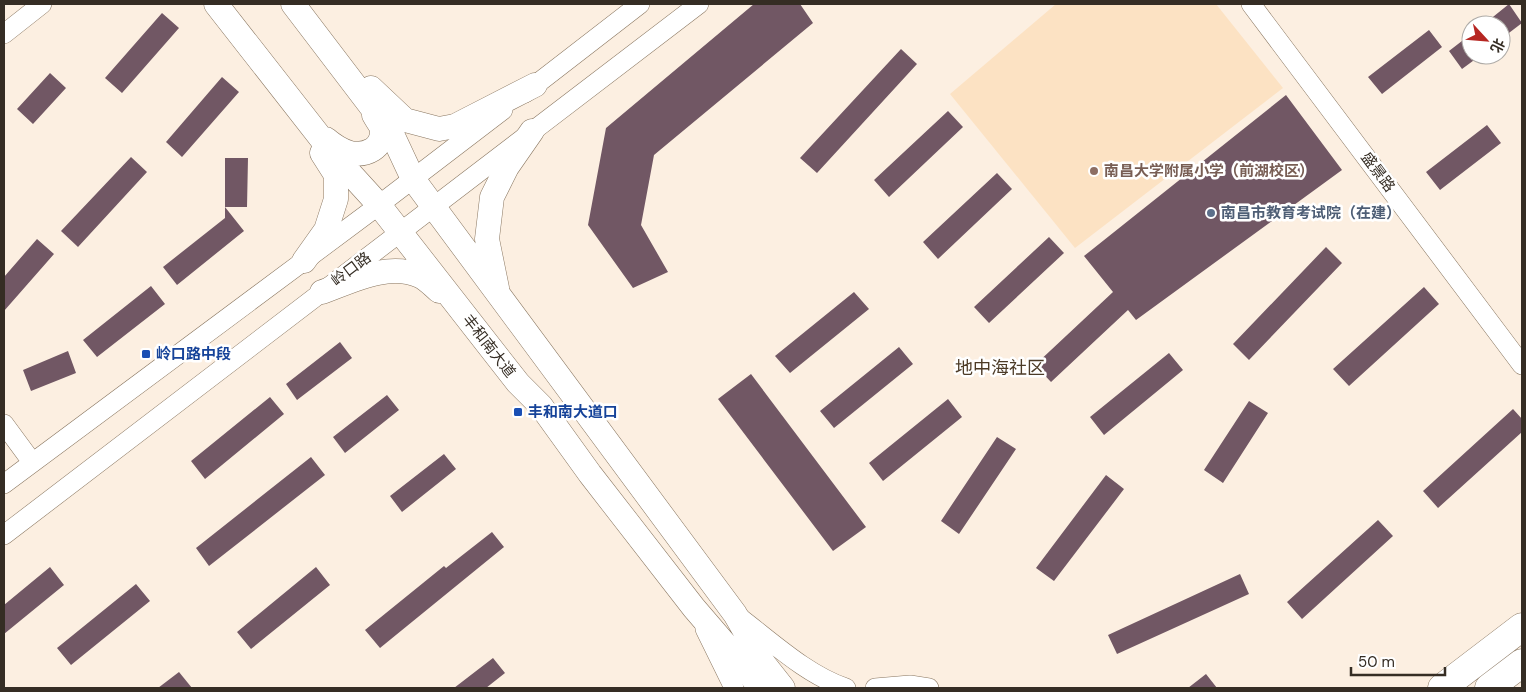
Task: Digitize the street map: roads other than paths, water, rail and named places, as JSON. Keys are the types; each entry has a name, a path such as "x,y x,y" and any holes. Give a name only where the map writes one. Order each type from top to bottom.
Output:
{"highway":[{"path":"1442,688 1522,628"},
{"path":"1489,688 1522,662"}],"main road":[{"name":"丰和南大道","path":"216,4 338,160 379,205 518,383 541,406 570,448 694,608 754,665 783,688"},
{"name":"丰和南大道","path":"293,4 392,134 413,179 735,614 754,665 760,688"},
{"path":"244,40 296,85 351,153 379,205"},
{"path":"321,41 405,120 439,129 455,126 535,85"},
{"path":"277,82 336,176 336,199 326,230 304,261"},
{"path":"314,130 339,149 351,153 365,153 376,149 382,128 361,93"},
{"path":"499,294 487,239 492,197 507,167 532,131"},
{"path":"322,292 372,273 402,272 421,277 456,304"},
{"path":"751,688 754,665 800,688"}],"street":[{"path":"4,34 42,4"},
{"path":"4,484 379,205 640,4"},
{"name":"岭口路","path":"4,535 699,4"},
{"name":"盛景路","path":"1251,4 1522,365"},
{"path":"4,424 32,462"},
{"path":"694,608 734,688"},
{"path":"735,614 829,683 846,688"},
{"path":"875,688 910,686 929,688"}],"place":[{"name":"南昌大学附属小学（前湖校区）","path":"1094,171"},
{"name":"南昌市教育考试院（在建）","path":"1211,213"},
{"name":"岭口路中段","path":"146,354"},
{"name":"丰和南大道口","path":"518,412"}],"district":[{"name":"地中海社区","path":"1000,368"}]}
